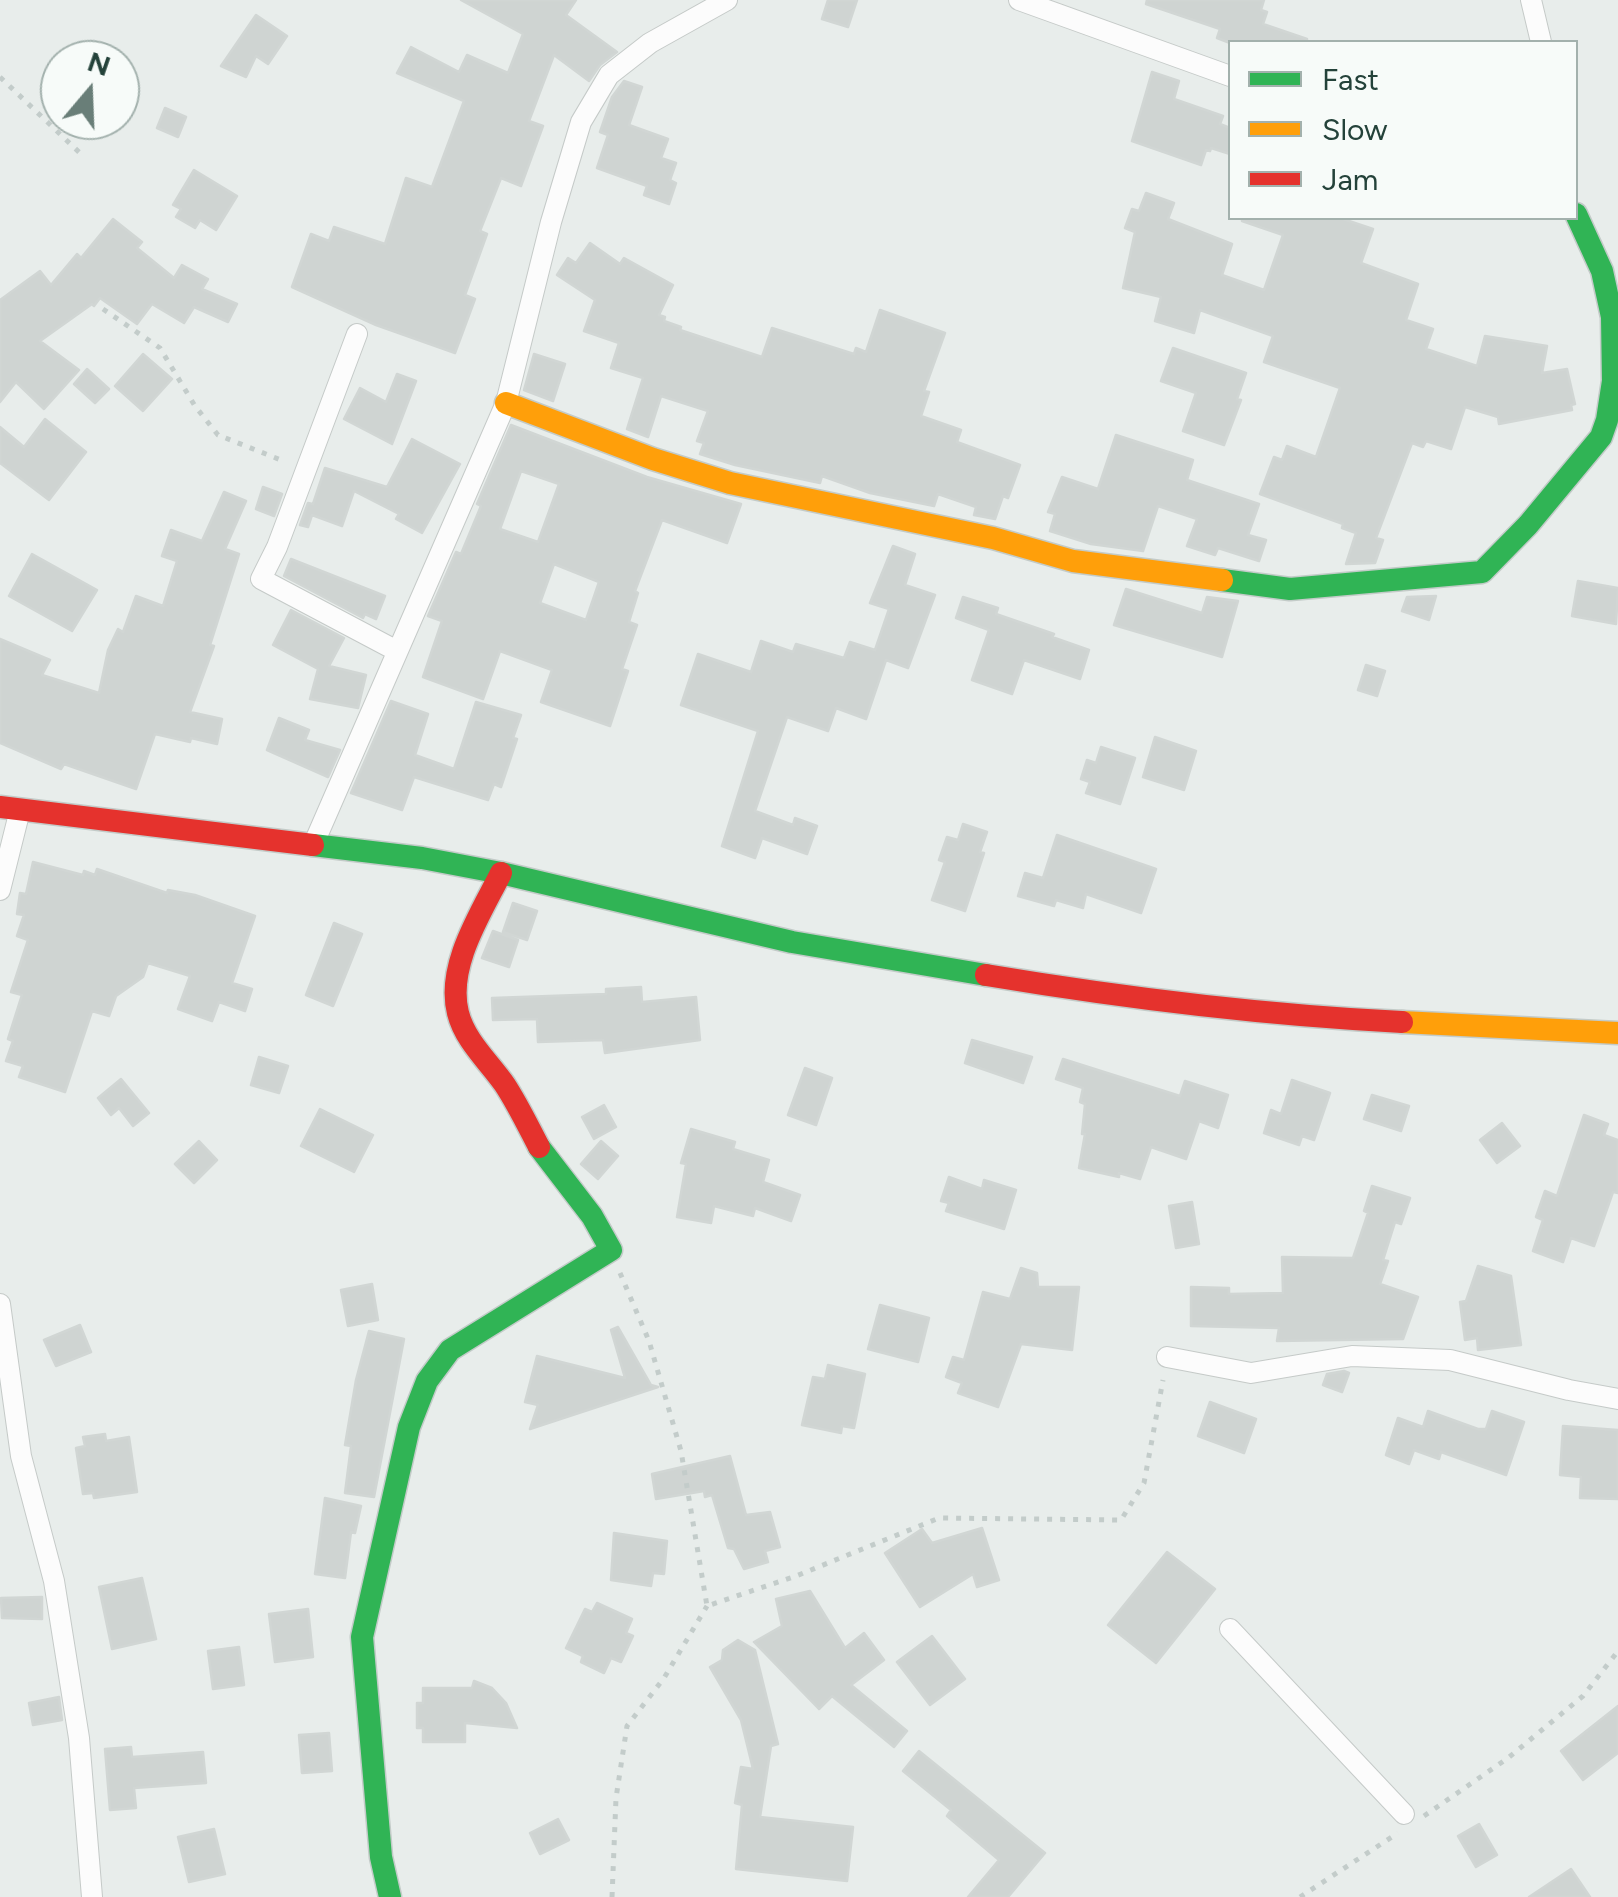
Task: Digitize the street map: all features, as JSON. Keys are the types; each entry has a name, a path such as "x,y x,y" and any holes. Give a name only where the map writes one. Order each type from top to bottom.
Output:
{"main road":[{"path":"506,403 653,459 730,483 976,534 1073,561 1290,590 1482,572 1540,510 1600,437 1606,424 1615,341 1606,280 1578,218"},
{"path":"10,809 314,844 501,873 792,942 1069,989 1308,1017 1618,1032"},
{"path":"390,1897 381,1858 362,1637 409,1427 427,1381 450,1350 611,1250 600,1223 551,1167 510,1093 464,1030 455,1008 455,988 466,951 501,873"}],"street":[{"path":"314,844 506,403 581,122 609,75 650,42 728,0"},
{"path":"1019,0 1228,75"},
{"path":"1531,0 1541,40"},
{"path":"357,334 277,547 261,579 397,651"},
{"path":"0,890 10,809"},
{"path":"0,1304 21,1456 54,1581 79,1738 92,1897"},
{"path":"1167,1357 1251,1373 1352,1356 1450,1360 1618,1399"},
{"path":"1230,1630 1404,1814"}],"path":[{"path":"0,76 82,155"},
{"path":"103,309 160,348 194,406 218,435 305,470"},
{"path":"611,1250 649,1342 681,1451 707,1606 664,1678 627,1726 616,1798 612,1897"},
{"path":"707,1606 796,1576 939,1518 1121,1520 1144,1482 1167,1357"},
{"path":"1300,1897 1508,1758 1583,1696 1618,1651"}],"building":[{"path":"461,0 576,0 566,15 617,52 600,65 589,81 554,55 529,121 543,126 521,186 501,178 480,231 487,234 465,295 475,299 455,353 376,325 292,287 311,234 329,241 334,227 385,244 406,178 432,187 464,101 397,73 411,47 459,72 467,55 508,73 523,34"},
{"path":"828,0 857,0 848,27 822,19"},
{"path":"1147,0 1264,0 1261,10 1267,12 1263,24 1307,40 1228,42 1217,38 1220,29 1146,4"},
{"path":"256,15 287,36 268,64 256,56 246,77 221,66"},
{"path":"1152,72 1179,81 1174,99 1223,116 1220,124 1228,127 1228,153 1206,150 1201,165 1132,141"},
{"path":"624,81 642,87 629,125 668,139 661,158 676,163 670,180 676,183 669,204 644,195 647,186 597,168 608,135 600,132 612,97"},
{"path":"165,108 186,117 178,137 157,128"},
{"path":"194,170 237,196 216,230 200,220 195,228 176,217 181,209 173,205"},
{"path":"1146,193 1174,203 1168,219 1232,244 1222,275 1264,290 1283,235 1242,220 1346,220 1373,229 1361,263 1418,284 1406,320 1433,329 1426,349 1477,366 1485,336 1547,346 1542,373 1567,369 1575,404 1571,405 1572,410 1499,424 1498,417 1465,407 1451,449 1426,441 1423,447 1412,443 1376,538 1383,540 1375,563 1346,564 1356,533 1342,528 1343,524 1260,494 1274,457 1282,460 1287,446 1316,457 1340,388 1264,362 1273,336 1200,310 1194,333 1155,321 1161,297 1123,288 1135,232 1125,228 1132,209 1139,211"},
{"path":"113,219 142,242 137,248 174,278 182,265 208,279 202,289 237,304 228,322 194,307 184,323 152,304 137,324 100,298 94,306 40,341 79,370 44,409 16,382 0,402 0,300 40,271 51,285 77,254 81,258"},
{"path":"590,243 620,264 624,258 673,285 659,315 665,317 664,321 762,357 772,328 854,354 856,348 866,352 880,310 945,333 924,391 929,392 921,416 961,430 957,442 1020,465 995,519 974,515 976,507 938,494 934,506 870,493 822,476 820,483 700,454 704,443 697,441 708,411 661,396 648,437 627,429 643,378 611,368 619,343 584,331 595,300 557,275 568,258 576,263"},
{"path":"1173,348 1246,373 1237,399 1241,400 1224,445 1183,431 1196,393 1161,381"},
{"path":"143,354 172,379 143,411 115,386"},
{"path":"534,354 565,364 553,401 524,390"},
{"path":"87,369 109,389 95,403 74,384"},
{"path":"397,374 416,381 392,444 344,419 360,388 386,402"},
{"path":"45,419 86,452 49,500 0,463 0,427 24,447"},
{"path":"511,425 647,477 741,504 727,543 662,520 635,591 638,593 629,622 637,625 622,669 628,671 610,726 541,702 552,670 500,651 483,699 423,677 442,621 428,616 456,552 461,554 481,506 477,504","holes":["521,471 559,484 538,542 500,529","554,564 599,582 586,620 540,603"]},
{"path":"1116,435 1193,460 1187,480 1259,504 1248,535 1266,540 1259,561 1218,548 1215,555 1187,546 1197,519 1158,506 1143,551 1091,544 1050,531 1055,514 1048,512 1062,477 1098,489"},
{"path":"412,439 460,464 422,533 396,519 399,514 354,491 342,526 312,515 308,527 300,525 308,503 313,504 325,468 387,487"},
{"path":"263,487 282,494 274,516 256,509"},
{"path":"224,492 246,501 225,549 239,554 210,645 214,646 190,712 222,719 217,744 155,734 136,789 64,764 61,769 0,743 0,639 50,660 42,675 99,693 108,650 118,629 123,632 136,596 163,606 177,561 162,556 171,530 202,541"},
{"path":"893,546 915,554 905,585 935,595 908,668 886,660 866,719 836,708 828,731 787,717 755,811 793,825 795,818 817,826 807,854 762,838 755,858 722,846 758,731 681,705 698,654 751,672 761,641 793,652 796,644 844,658 850,642 875,650 889,609 870,603"},
{"path":"32,554 97,590 72,631 9,596"},
{"path":"291,559 385,596 376,619 365,614 363,618 284,576"},
{"path":"1578,581 1618,588 1616,624 1572,616"},
{"path":"1126,589 1202,613 1207,597 1238,601 1222,657 1114,625"},
{"path":"1436,596 1429,620 1402,611 1407,597"},
{"path":"963,597 998,608 996,614 1089,650 1080,679 1024,660 1012,694 972,680 989,630 956,618"},
{"path":"291,610 344,638 329,666 366,675 358,708 310,699 318,669 273,645"},
{"path":"1366,665 1385,671 1377,696 1358,690"},
{"path":"391,701 428,714 415,755 454,769 476,702 521,715 501,787 494,784 488,800 414,777 402,810 351,793"},
{"path":"279,718 309,730 305,740 340,750 328,777 267,750"},
{"path":"1155,737 1196,751 1184,790 1143,777"},
{"path":"1101,747 1135,758 1120,804 1086,793 1090,782 1081,779 1087,760 1096,763"},
{"path":"963,824 987,832 965,911 932,900 945,862 939,860 947,837 958,840"},
{"path":"1057,835 1156,869 1141,913 1086,894 1083,908 1056,900 1054,906 1018,896 1025,873 1043,878"},
{"path":"33,862 83,875 84,871 95,875 97,869 167,893 168,890 195,895 255,916 232,983 252,989 245,1011 219,1002 212,1021 178,1009 190,976 148,963 143,977 116,996 109,1016 92,1011 65,1092 19,1077 23,1066 6,1061 13,1041 8,1039 22,995 11,992 28,940 17,936 24,915 17,914 20,893 26,894"},
{"path":"513,903 537,911 527,940 503,932"},
{"path":"334,923 362,934 333,1006 306,995"},
{"path":"493,931 518,940 509,967 482,958"},
{"path":"641,987 642,1002 696,997 700,1040 605,1053 603,1040 538,1042 537,1019 493,1020 492,998 606,994 606,989"},
{"path":"972,1040 1032,1057 1023,1083 965,1063"},
{"path":"259,1057 288,1066 279,1093 251,1085"},
{"path":"1063,1059 1180,1096 1185,1081 1228,1095 1218,1128 1199,1121 1186,1159 1151,1147 1140,1179 1079,1168 1085,1134 1085,1104 1080,1102 1083,1088 1056,1079"},
{"path":"805,1068 832,1078 816,1125 788,1115"},
{"path":"121,1079 149,1113 133,1126 119,1108 111,1115 98,1098"},
{"path":"1292,1080 1330,1093 1314,1140 1302,1136 1299,1145 1264,1133 1271,1110 1281,1114"},
{"path":"1372,1095 1409,1106 1401,1131 1364,1119"},
{"path":"604,1105 616,1127 594,1139 582,1117"},
{"path":"320,1109 373,1135 354,1172 301,1146"},
{"path":"1584,1115 1608,1124 1604,1135 1618,1140 1618,1193 1613,1192 1594,1246 1571,1238 1563,1262 1533,1251 1543,1220 1536,1217 1545,1191 1557,1196"},
{"path":"1502,1123 1520,1146 1497,1163 1480,1140"},
{"path":"691,1129 735,1142 733,1149 769,1160 763,1182 800,1195 791,1221 755,1208 753,1216 714,1206 711,1223 677,1217 686,1164 681,1163"},
{"path":"199,1141 217,1160 194,1183 175,1164"},
{"path":"601,1141 618,1156 598,1179 581,1164"},
{"path":"949,1177 982,1189 984,1180 1016,1190 1004,1229 946,1211 949,1203 941,1201"},
{"path":"1372,1186 1410,1198 1401,1224 1395,1222 1380,1284 1418,1297 1403,1339 1277,1341 1279,1328 1191,1326 1191,1287 1229,1288 1229,1294 1283,1293 1282,1257 1353,1258 1368,1213 1364,1211"},
{"path":"1192,1202 1199,1244 1176,1248 1169,1206"},
{"path":"1478,1266 1511,1276 1521,1345 1478,1350 1477,1338 1465,1340 1460,1302 1466,1301"},
{"path":"1021,1268 1037,1273 1038,1287 1079,1287 1072,1350 1021,1344 998,1407 958,1393 962,1383 946,1377 953,1357 964,1360 983,1292 1010,1299"},
{"path":"372,1284 378,1320 348,1326 341,1290"},
{"path":"880,1305 929,1318 918,1362 868,1349"},
{"path":"80,1325 91,1352 56,1366 44,1340"},
{"path":"618,1327 651,1385 658,1387 530,1429 538,1405 525,1402 537,1356 625,1378 611,1330"},
{"path":"369,1331 404,1339 374,1497 345,1493 351,1446 345,1445"},
{"path":"828,1365 865,1374 854,1428 842,1426 841,1433 802,1425 813,1377 825,1379"},
{"path":"1349,1373 1342,1392 1323,1385 1327,1374"},
{"path":"1210,1402 1256,1419 1244,1453 1198,1436"},
{"path":"1428,1411 1478,1429 1486,1429 1492,1411 1524,1422 1506,1475 1441,1452 1439,1459 1414,1450 1409,1464 1386,1455 1398,1418 1423,1427"},
{"path":"1563,1426 1618,1430 1618,1499 1580,1498 1581,1477 1560,1475"},
{"path":"105,1434 106,1441 129,1437 137,1492 94,1498 93,1493 83,1494 76,1448 85,1446 83,1437"},
{"path":"730,1456 746,1515 770,1512 780,1547 765,1551 768,1562 744,1569 734,1549 728,1548 712,1495 705,1497 704,1491 656,1499 652,1474"},
{"path":"325,1498 361,1506 355,1533 351,1532 345,1578 315,1574"},
{"path":"982,1528 999,1580 977,1587 973,1574 920,1607 885,1553 922,1529 932,1543"},
{"path":"614,1533 667,1541 664,1574 653,1573 651,1586 611,1580"},
{"path":"1167,1552 1215,1589 1156,1663 1108,1625"},
{"path":"142,1578 156,1639 112,1649 99,1587"},
{"path":"810,1591 845,1648 864,1633 884,1660 851,1685 907,1731 894,1747 832,1696 819,1709 754,1642 782,1626 776,1599"},
{"path":"42,1597 42,1619 2,1618 1,1598"},
{"path":"597,1603 632,1619 626,1633 633,1636 621,1662 611,1658 604,1673 581,1662 583,1656 566,1648 585,1609 592,1612"},
{"path":"308,1609 313,1657 275,1662 269,1614"},
{"path":"932,1636 965,1679 930,1705 897,1662"},
{"path":"738,1640 755,1650 778,1744 771,1746 760,1817 853,1827 847,1881 736,1869 742,1805 735,1803 741,1767 753,1769 741,1720 710,1667 722,1660 723,1650"},
{"path":"239,1647 244,1685 213,1689 208,1651"},
{"path":"474,1681 492,1688 506,1703 517,1728 465,1723 465,1742 423,1742 423,1728 417,1728 417,1703 423,1703 423,1688 472,1688"},
{"path":"59,1697 62,1720 33,1725 29,1703"},
{"path":"1618,1706 1618,1753 1583,1780 1561,1751"},
{"path":"329,1733 332,1771 302,1773 299,1735"},
{"path":"131,1747 132,1757 203,1752 206,1783 134,1788 136,1808 110,1810 105,1749"},
{"path":"919,1751 1045,1853 1008,1897 968,1897 999,1860 947,1816 951,1810 903,1771"},
{"path":"558,1819 569,1840 540,1854 530,1833"},
{"path":"1479,1824 1497,1855 1476,1867 1458,1836"},
{"path":"214,1829 225,1874 189,1882 178,1837"},
{"path":"1571,1869 1590,1897 1529,1897"}],"traffic: fast":[{"path":"1222,580 1290,589 1482,572 1528,525 1601,437 1607,420 1613,381 1612,317 1602,271 1578,218"},
{"path":"313,845 422,858 501,873 792,942 986,975"},
{"path":"390,1897 381,1857 362,1637 409,1427 427,1381 450,1350 611,1250 592,1216 539,1147"}],"traffic: slow":[{"path":"506,403 653,459 730,483 993,538 1073,561 1222,580"},
{"path":"1402,1022 1618,1033"}],"traffic: jam":[{"path":"0,807 313,845"},
{"path":"501,873 461,959 458,1013 466,1033 505,1085 539,1147"},
{"path":"986,975 1194,1004 1402,1022"}]}
